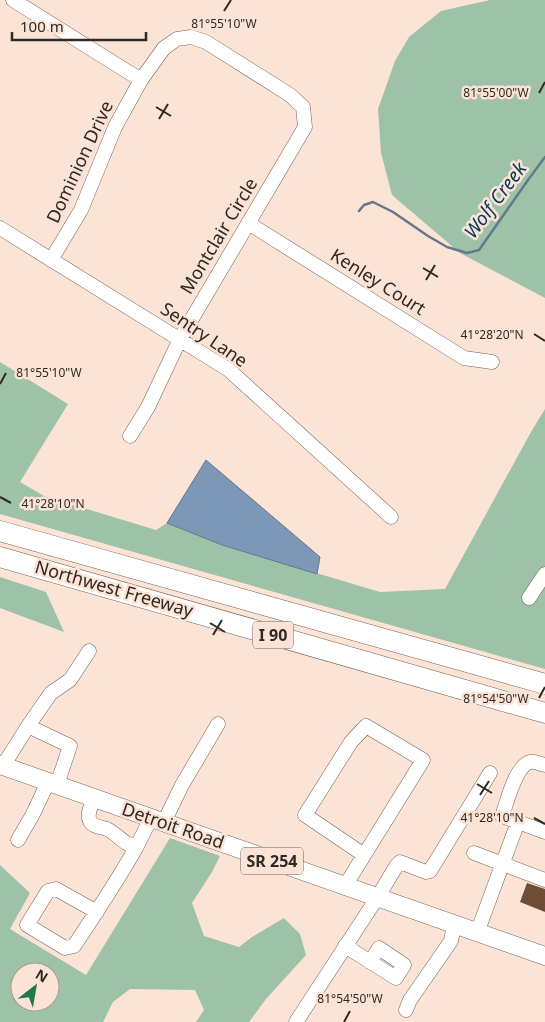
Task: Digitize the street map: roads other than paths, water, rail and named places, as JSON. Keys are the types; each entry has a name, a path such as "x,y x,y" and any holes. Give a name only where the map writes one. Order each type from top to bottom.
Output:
{"highway":[{"name":"Northwest Freeway","path":"0,531 545,684"},
{"name":"Northwest Freeway","path":"0,557 545,713"}],"main road":[{"name":"Detroit Road","path":"2,765 545,956"}],"street":[{"path":"13,0 141,80"},
{"name":"Dominion Drive","path":"51,260 81,210 115,127 141,80 164,48 177,39 190,37 206,42 290,95 303,107"},
{"name":"Montclair Circle","path":"130,436 148,407 180,339 305,127 303,107"},
{"name":"Kenley Court","path":"248,223 464,358 492,362"},
{"name":"Sentry Lane","path":"0,228 228,370 391,517"},
{"path":"530,598 545,574"},
{"path":"2,765 51,693 70,680 89,651"},
{"path":"97,912 56,889 48,891 27,925 65,948 74,946 97,912 124,870 137,846 182,785 218,724"},
{"path":"18,840 53,783 70,746 28,726"},
{"path":"345,886 423,760 366,726 351,742 305,815 364,855"},
{"path":"545,765 533,761 527,763 520,771 515,778 502,816 545,832"},
{"path":"296,1022 398,863 400,862 426,872 430,871 490,772"},
{"path":"95,798 88,814 89,820 94,825 110,830 132,846 137,846"},
{"path":"477,933 518,822"},
{"path":"474,853 545,880"},
{"path":"406,1010 410,1000 451,941 454,925"},
{"path":"346,946 370,962"}],"water":[{"path":"206,460 320,557 317,574 222,545 167,523"}],"waterway":[{"name":"Wolf Creek","path":"359,211 364,205 373,202 393,212 447,247 467,253 479,250 545,157"}]}
